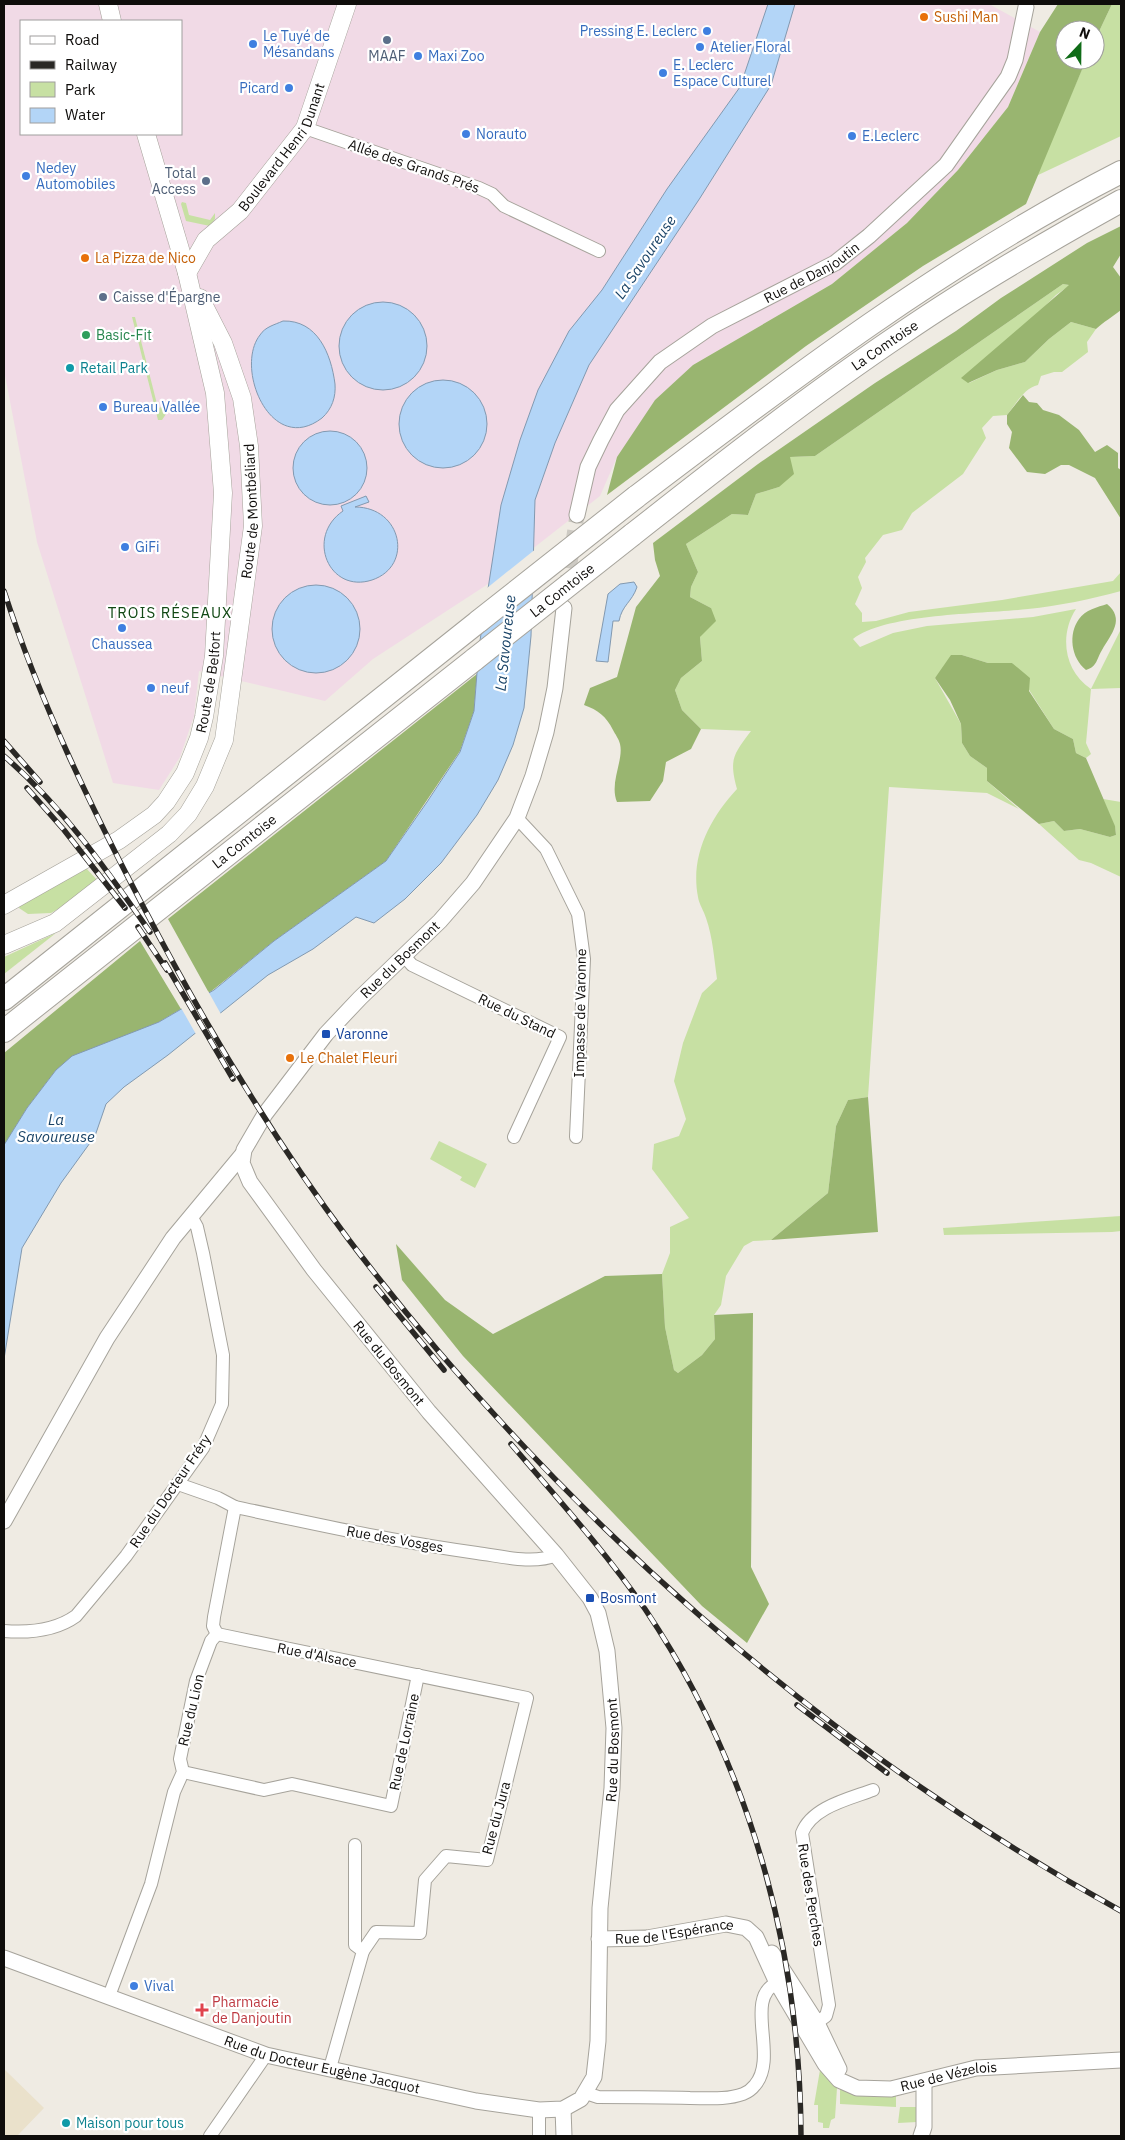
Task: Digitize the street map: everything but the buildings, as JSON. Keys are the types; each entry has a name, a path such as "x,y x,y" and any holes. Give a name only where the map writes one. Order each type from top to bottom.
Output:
{"highway":[{"name":"La Comtoise","path":"8,995 636,497 808,367 894,307 1010,233 1121,172"},
{"name":"La Comtoise","path":"4,1031 632,535 773,426 905,331 1013,263 1121,201"}],"main road":[{"path":"108,4 112,20"},
{"name":"Boulevard Henri Dunant","path":"187,273 206,240 240,211 305,128 348,4"},
{"path":"146,135 172,229 187,273"},
{"path":"172,229 183,236 206,240"},
{"name":"Route de Montbéliard","path":"187,273 223,343 242,398 249,446 253,526 238,641"},
{"name":"Route de Belfort","path":"4,905 66,871 142,825 166,802 186,773 199,738 214,656 223,493 215,393 187,273"},
{"name":"Route de Belfort","path":"4,945 55,923 82,904 156,846 188,814 209,779 224,740 238,641"}],"street":[{"name":"Rue de Danjoutin","path":"578,515 588,467 617,410 660,362 712,326 835,263 868,236 946,164 1008,77 1016,60 1028,5"},
{"name":"Allée des Grands Prés","path":"305,128 479,188 492,194 504,206 599,251"},
{"name":"Rue du Bosmont","path":"564,608 546,732 534,776 517,818 473,883 440,921 360,998 326,1034 265,1114 242,1155 245,1174 314,1270 429,1412 556,1555 590,1598 598,1613 605,1636 614,1728 612,1788 599,1939 598,2041 594,2077 586,2093"},
{"name":"Impasse de Varonne","path":"517,818 546,849 578,914 584,959 576,1137"},
{"name":"Rue du Stand","path":"404,956 412,965 560,1037 514,1136"},
{"path":"4,1521 107,1338 173,1238 192,1218 242,1155"},
{"name":"Rue du Docteur Fréry","path":"4,1631 25,1633 66,1623 76,1616 126,1556 203,1448 222,1404 224,1355 197,1227 192,1218"},
{"name":"Rue des Vosges","path":"178,1484 218,1498 236,1507 424,1546 520,1559 549,1558 556,1555"},
{"path":"217,1634 213,1626 214,1617 236,1507"},
{"name":"Rue d'Alsace","path":"217,1634 418,1675"},
{"name":"Rue du Lion","path":"109,1996 151,1884 174,1792 183,1772 180,1759 196,1681 210,1642 217,1634"},
{"name":"Rue de Lorraine","path":"183,1772 264,1790 292,1784 391,1806 418,1675"},
{"name":"Rue du Jura","path":"330,2068 363,1951 376,1932 420,1933 425,1880 446,1856 487,1860 527,1698 418,1675"},
{"name":"Rue des Perches","path":"812,2026 826,2016 829,1997 802,1833 809,1821 826,1809 873,1790"},
{"path":"355,1845 355,1945 363,1951"},
{"name":"Rue de l'Espérance","path":"599,1939 650,1938 726,1924 746,1928 756,1937 777,1983 812,2026"},
{"path":"756,1937 765,1943 812,2026"},
{"name":"Rue du Docteur Eugène Jacquot","path":"4,1958 266,2055 476,2101 539,2110 563,2108"},
{"path":"564,2136 563,2108 576,2104 586,2093 598,2097 712,2098 731,2096 750,2090 760,2078 764,2063 762,2005 768,1989 777,1983"},
{"name":"Rue de Vézelois","path":"812,2026 815,2048 835,2076 843,2083 866,2089 891,2089 976,2068 1121,2060"},
{"path":"210,2136 266,2055"},
{"path":"921,2136 924,2127 924,2082"},
{"path":"539,2110 539,2136"}],"shaded area":[{"path":"4,4 989,4 1040,32 1008,107 958,170 907,223 832,284 693,365 617,457 600,496 485,586 373,659 325,701 199,671 194,716 180,757 159,790 113,783 37,542 4,370"},
{"path":"4,2069 44,2108 17,2136 4,2136"}],"green space":[{"path":"1058,4 1112,4 1104,20 1055,20 1055,70 1082,70 1026,204 923,266 806,346 607,495 617,457 655,400 693,365 832,284 907,223 958,170 1008,107 1040,32"},
{"path":"1112,4 1121,4 1121,136 1036,176 1082,70 1105,70 1104,20"},
{"path":"182,202 186,203 189,215 210,220 215,213 215,219 210,226 186,221"},
{"path":"1121,226 1121,254 1113,267 1121,278 1121,310 1096,329 1071,322 1049,339 1025,362 997,370 968,383 961,378 1069,285 1063,284 815,456 790,457 794,474 779,487 756,494 748,515 732,514 686,544 698,572 691,587 690,597 711,608 716,621 700,637 702,661 681,678 675,690 682,710 701,729 691,749 666,762 663,781 650,801 617,802 615,780 621,750 619,742 604,717 597,711 584,705 590,688 617,677 636,607 660,576 655,560 653,543 758,464 875,383 1087,243"},
{"path":"1063,284 1070,285 1056,295 969,383 997,370 1025,362 1049,339 1071,322 1096,329 1087,342 1088,352 1062,372 1041,376 1038,385 1024,393 1007,415 993,416 982,428 986,438 963,474 912,513 902,530 883,535 865,558 866,562 858,577 862,588 855,604 862,613 862,622 876,621 909,612 1002,600 1113,581 1121,572 1121,591 1040,608 911,619 868,630 853,639 860,647 893,633 927,626 1033,617 1076,609 1067,630 1067,652 1075,673 1091,689 1086,743 1091,754 1086,758 1076,753 1073,739 1054,729 1012,663 988,663 962,655 935,678 961,724 962,743 970,756 987,768 987,781 1019,809 987,793 889,787 868,1097 848,1100 836,1126 828,1193 771,1240 753,1241 744,1246 726,1276 721,1305 714,1315 715,1339 702,1355 678,1373 674,1370 665,1327 662,1274 670,1253 670,1227 689,1218 652,1169 654,1144 679,1136 686,1119 674,1081 683,1043 702,993 717,979 710,933 698,897 697,867 704,838 718,812 737,789 733,771 734,758 751,731 701,729 682,710 675,690 681,678 702,661 700,637 711,608 690,597 691,587 698,572 686,544 732,514 748,515 756,494 779,487 790,457 815,456"},
{"path":"132,317 135,317 158,408 166,406 166,414 162,420 158,420"},
{"path":"1023,395 1029,402 1037,403 1043,410 1059,415 1079,430 1095,452 1107,445 1118,453 1118,468 1121,470 1121,519 1095,478 1069,465 1061,465 1045,474 1027,472 1009,448 1012,432 1007,424 1007,415"},
{"path":"1107,604 1115,615 1115,626 1095,664 1086,670 1074,653 1073,632 1079,619 1085,613"},
{"path":"1121,629 1121,688 1091,689"},
{"path":"951,655 962,655 988,663 1012,663 1030,678 1029,691 1054,729 1073,739 1076,753 1086,758 1115,826 1116,835 1110,837 1080,829 1064,831 1054,821 1039,824 987,781 987,768 970,756 962,743 961,724 950,700 935,678"},
{"path":"477,674 474,711 460,751 386,861 274,941 209,993 168,919"},
{"path":"1103,799 1121,802 1121,877 1091,863 1079,860 1039,824 1054,821 1064,831 1080,829 1110,837 1116,835 1115,827"},
{"path":"86,868 98,881 58,909 51,913 28,914 19,908 20,904"},
{"path":"56,933 4,974 4,957"},
{"path":"140,941 181,1009 159,1022 56,1070 27,1108 4,1145 4,1053"},
{"path":"868,1097 878,1232 771,1240 828,1193 836,1126 848,1100"},
{"path":"439,1141 487,1164 475,1188 460,1180 462,1177 430,1159"},
{"path":"1121,1216 1121,1231 1112,1232 944,1235 943,1228"},
{"path":"396,1244 445,1300 493,1334 605,1276 662,1274 665,1327 674,1370 678,1373 702,1355 715,1339 714,1315 753,1313 751,1567 769,1604 747,1643 702,1606 463,1356 402,1280"},
{"path":"820,2070 837,2088 835,2118 831,2120 829,2128 823,2128 823,2123 818,2122 818,2105 814,2105"},
{"path":"840,2086 857,2095 896,2096 896,2107 840,2104"},
{"path":"900,2107 919,2107 917,2122 898,2123"}],"water":[{"name":"La Savoureuse","path":"768,4 795,4 771,85 700,198 589,365 555,443 535,500 531,636 524,708 513,745 498,780 477,815 441,863 405,899 374,923 356,917 313,949 268,975 168,1055 124,1087 106,1104 95,1136 61,1183 22,1248 4,1359 4,1145 27,1108 56,1070 72,1056 159,1022 214,990 274,941 386,861 427,802 460,752 474,711 479,647 501,505 520,440 538,390 569,331 602,290 667,189 740,87"},
{"path":"383,302 400,305 414,315 424,329 427,346 424,363 414,377 400,387 383,390 366,387 352,377 342,363 339,346 342,329 352,315 366,305"},
{"path":"283,321 295,322 313,332 326,350 333,372 335,389 331,407 322,418 304,427 287,426 273,418 262,404 255,386 252,367 253,350 264,330"},
{"path":"443,380 460,383 474,393 484,407 487,424 484,441 474,455 460,465 443,468 426,465 412,455 402,441 399,424 402,407 412,393 426,383"},
{"path":"323,431 337,431 351,437 361,447 367,461 367,475 361,489 351,499 337,505 323,505 309,499 299,489 293,475 293,461 299,447 309,437"},
{"path":"366,496 369,502 355,507 371,510 383,516 392,526 397,538 397,551 394,563 385,573 372,580 357,582 344,579 334,571 327,560 324,548 325,535 332,522 343,511 341,506"},
{"path":"634,582 637,587 635,592 622,611 619,621 613,621 608,662 596,661 608,594 620,584"},
{"path":"316,585 333,588 347,598 357,612 360,629 357,646 347,660 333,670 316,673 299,670 285,660 275,646 272,629 275,612 285,598 299,588"}],"pier":[{"path":"537,548 535,592 478,636 487,588"},
{"path":"208,991 222,1016 197,1036 180,1006"}],"tunnel":[{"path":"566,591 577,515"}],"railway":[{"path":"4,591 33,673 85,792 190,994 266,1120 320,1201 430,1341 515,1437 605,1529 700,1616 799,1698 903,1775 1010,1846 1121,1911"},
{"path":"4,741 40,782"},
{"path":"4,756 65,817 150,932"},
{"path":"27,788 64,830 125,908"},
{"path":"138,927 167,970"},
{"path":"165,963 233,1079"},
{"path":"376,1287 444,1370"},
{"path":"511,1444 630,1587 682,1669 714,1731 740,1795 762,1861 779,1928 791,1997 798,2066 801,2136"},
{"path":"797,1705 887,1773"}],"place":[{"name":"Sushi Man","path":"924,17"},
{"name":"Pressing E. Leclerc","path":"707,31"},
{"name":"MAAF","path":"387,40"},
{"name":"Le Tuyé de Mésandans","path":"253,44"},
{"name":"Atelier Floral","path":"700,47"},
{"name":"Maxi Zoo","path":"418,56"},
{"name":"E. Leclerc Espace Culturel","path":"663,73"},
{"name":"Picard","path":"289,88"},
{"name":"Norauto","path":"466,134"},
{"name":"E.Leclerc","path":"852,136"},
{"name":"Nedey Automobiles","path":"26,176"},
{"name":"Total Access","path":"206,181"},
{"name":"La Pizza de Nico","path":"85,258"},
{"name":"Caisse d'Épargne","path":"103,297"},
{"name":"Basic-Fit","path":"86,335"},
{"name":"Retail Park","path":"70,368"},
{"name":"Bureau Vallée","path":"103,407"},
{"name":"GiFi","path":"125,547"},
{"name":"Chaussea","path":"122,628"},
{"name":"neuf","path":"151,688"},
{"name":"Varonne","path":"326,1034"},
{"name":"Le Chalet Fleuri","path":"290,1058"},
{"name":"Bosmont","path":"590,1598"},
{"name":"Vival","path":"134,1986"},
{"name":"Pharmacie de Danjoutin","path":"202,2010"},
{"name":"Maison pour tous","path":"66,2123"}],"district":[{"name":"TROIS RÉSEAUX","path":"170,612"}]}
